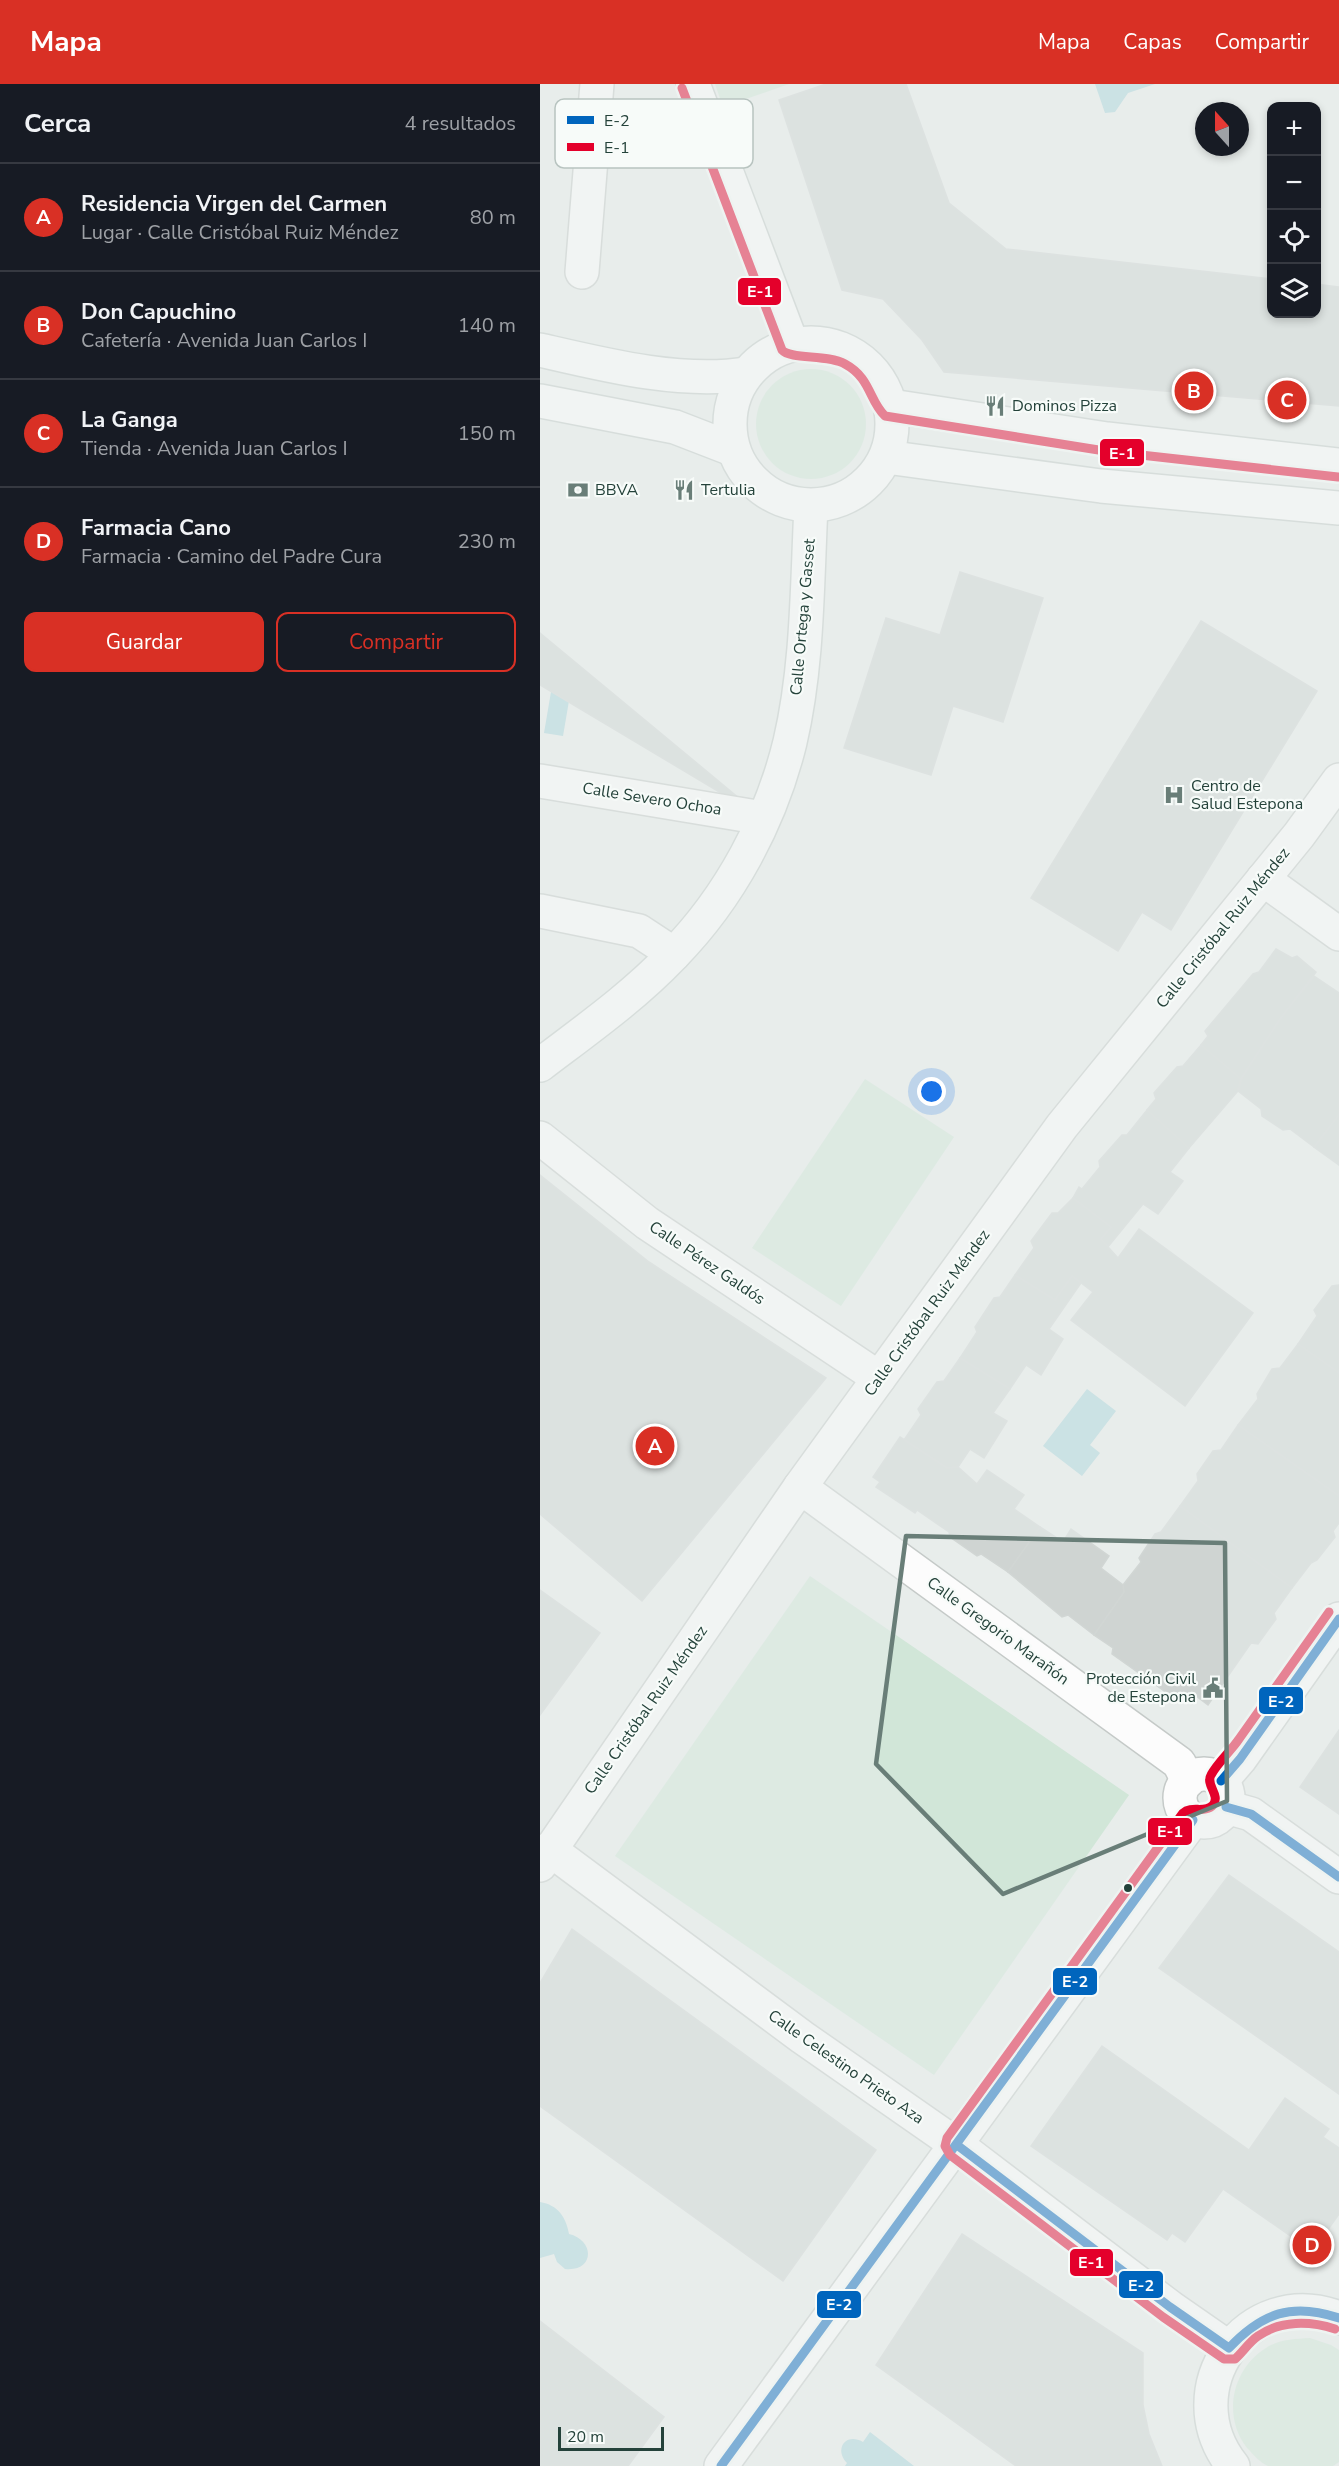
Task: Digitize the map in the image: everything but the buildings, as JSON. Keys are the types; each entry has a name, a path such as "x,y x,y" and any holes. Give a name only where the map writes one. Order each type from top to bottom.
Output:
{"street":[{"path":"596,99 597,84"},
{"path":"693,84 699,99"},
{"path":"582,272 590,168"},
{"path":"725,168 792,344"},
{"path":"818,342 843,349 851,354 865,363 881,382 891,406 892,432 886,457 873,477 856,493 811,506 786,502 762,491 744,472 732,449 728,423 733,397 746,374 766,355 792,344 818,342"},
{"path":"540,350 684,378 721,378 746,374"},
{"path":"540,401 675,427 732,449"},
{"path":"891,406 1107,439 1339,465"},
{"path":"886,457 1101,486 1339,508"},
{"name":"Calle Ortega y Gasset","path":"540,1065 632,995 674,954 724,892 746,856 778,780 790,741 802,660 811,506"},
{"name":"Calle Cristóbal Ruiz Méndez","path":"545,1857 800,1487 1062,1126 1263,879 1339,780"},
{"name":"Calle Severo Ochoa","path":"540,781 763,818"},
{"path":"1263,879 1339,934"},
{"path":"540,911 639,931 674,954"},
{"name":"Calle Pérez Galdós","path":"540,1138 647,1223 879,1378"},
{"name":"Calle Gregorio Marañón","path":"800,1487 1179,1763 1188,1781"},
{"path":"1339,1619 1239,1759 1224,1794 1216,1819 1208,1822 1193,1820 1187,1815 1180,1802 1182,1788 1188,1781 1194,1777 1208,1775 1224,1794 1339,1877"},
{"path":"721,2466 1193,1820"},
{"name":"Calle Celestino Prieto Aza","path":"545,1857 957,2145 1170,2307 1229,2348"},
{"path":"1224,2462 1209,2409 1211,2386 1219,2363 1229,2348 1252,2326 1275,2315 1300,2310 1335,2310"}],"highlighted area":[{"path":"906,1536 1225,1543 1227,1801 1003,1894 876,1764"}],"green space":[{"path":"715,84 789,84 746,99 720,99"},
{"path":"811,369 832,373 850,385 862,403 866,424 862,445 850,463 832,475 811,479 790,475 772,463 760,445 756,424 760,403 772,385 790,373"},
{"path":"865,1079 954,1137 841,1306 752,1248"},
{"path":"810,1576 1129,1795 934,2075 615,1856"},
{"path":"1310,2338 1339,2350 1339,2462 1333,2466 1268,2466 1259,2461 1239,2435 1233,2408 1238,2380 1254,2357 1271,2345 1287,2340"}],"water":[{"path":"1095,84 1155,84 1128,93 1115,112 1105,113"},
{"path":"552,686 571,689 563,736 544,733"},
{"path":"1087,1389 1116,1411 1090,1445 1100,1453 1082,1476 1043,1446"},
{"path":"540,2202 556,2209 566,2222 569,2234 584,2242 588,2255 582,2266 565,2269 557,2262 554,2254 540,2258"},
{"path":"870,2432 914,2466 845,2466 847,2463 841,2453 843,2444 851,2439 863,2442"}],"transit line":[{"name":"E-1","path":"682,88 686,99"},
{"name":"E-1","path":"713,168 782,350 793,355 829,359 845,364 860,376 885,416 1105,451 1338,477"},
{"name":"E-1","path":"1329,1612 1211,1775 1210,1782 1215,1798 1213,1805 1210,1808 1183,1813 947,2138 945,2146 950,2155 1163,2317 1224,2359 1235,2359 1255,2338 1276,2327 1306,2323 1335,2329"},
{"name":"E-2","path":"1221,1781 1240,1759 1339,1619"},
{"name":"E-2","path":"1226,1807 1251,1814 1339,1877"},
{"name":"E-2","path":"721,2466 1193,1820"},
{"name":"E-2","path":"957,2145 1170,2307 1229,2348 1254,2326 1279,2314 1307,2311 1339,2318"}],"place":[{"name":"Don Capuchino","path":"1194,391"},
{"name":"La Ganga","path":"1287,400"},
{"name":"Dominos Pizza","path":"995,406"},
{"name":"BBVA","path":"578,490"},
{"name":"Tertulia","path":"684,490"},
{"name":"Centro de Salud Estepona","path":"1174,795"},
{"name":"Residencia Virgen del Carmen","path":"655,1446"},
{"name":"Protección Civil de Estepona","path":"1213,1688"},
{"name":"Farmacia Cano","path":"1312,2245"}]}
